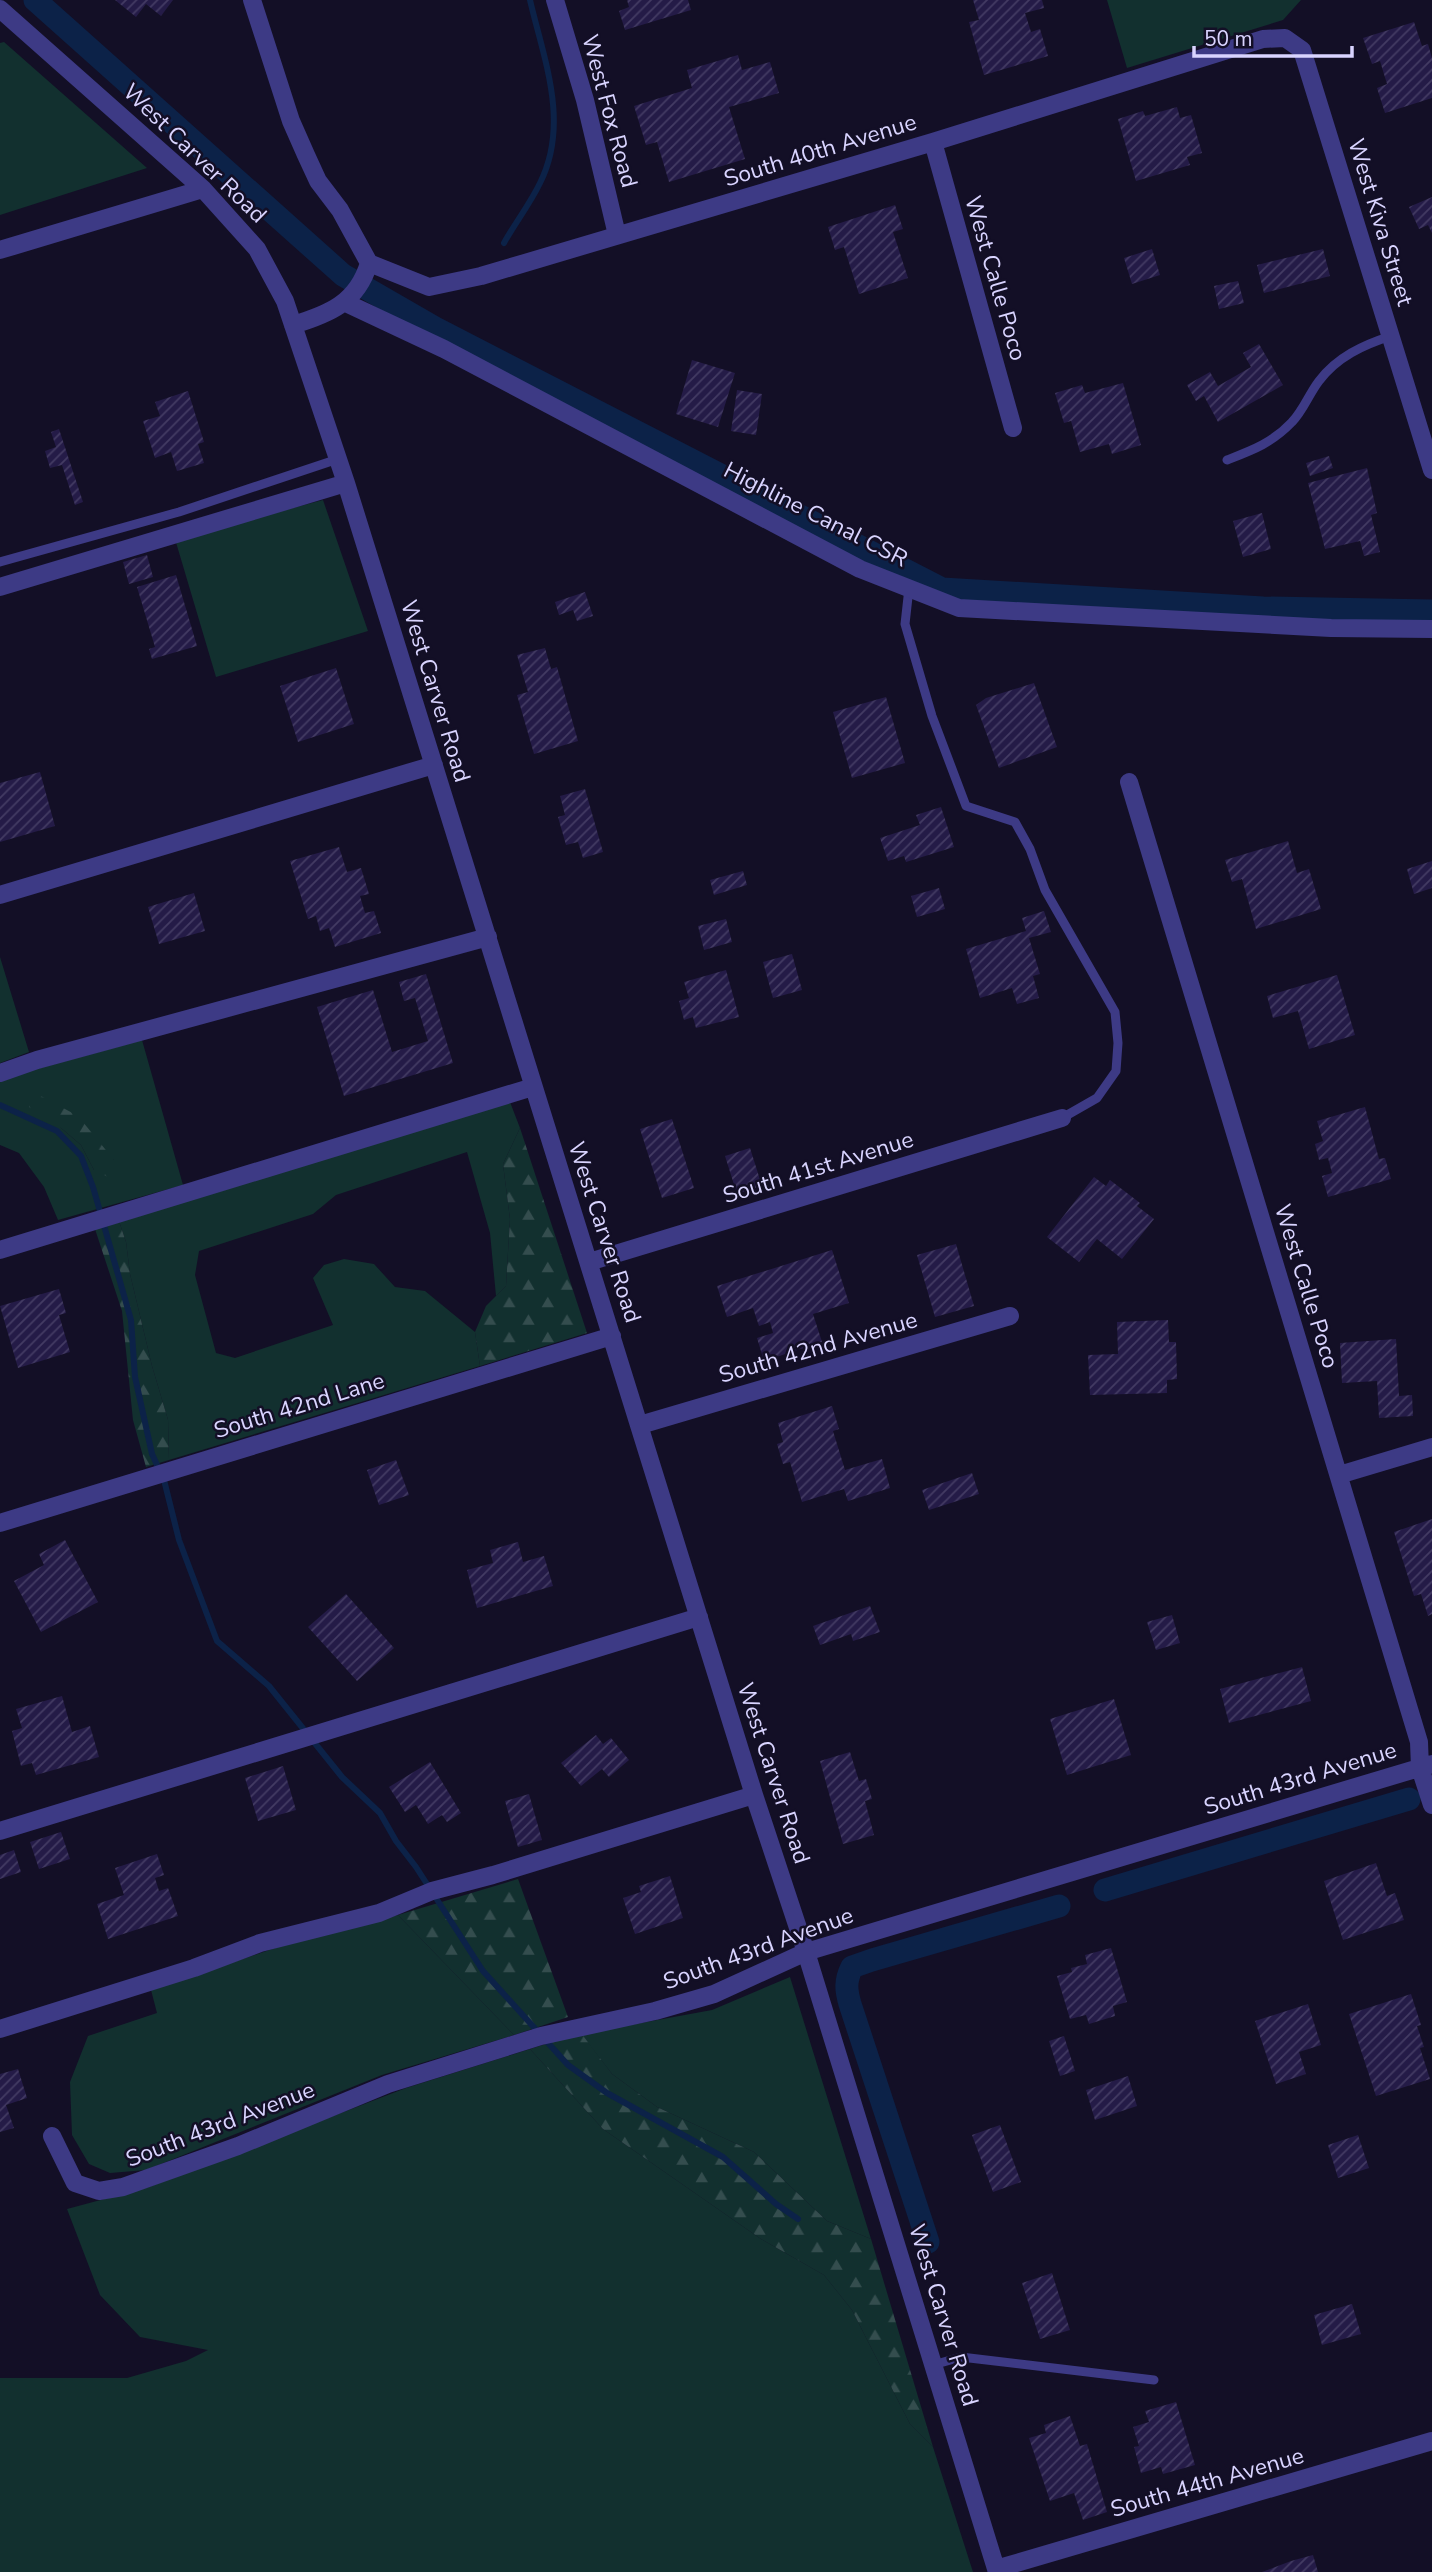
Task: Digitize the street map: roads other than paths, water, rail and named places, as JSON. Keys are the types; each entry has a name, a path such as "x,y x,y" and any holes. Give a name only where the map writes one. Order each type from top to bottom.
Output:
{"street":[{"path":"252,0 291,121 318,181 340,210 366,271 344,302 329,314 293,325"},
{"name":"West Fox Road","path":"555,0 585,100 617,235"},
{"name":"West Carver Road","path":"0,9 203,189 257,249 285,301 338,459 754,1795 806,1952 996,2571"},
{"name":"South 40th Avenue","path":"366,271 429,287 481,276 933,142 1263,39 1285,38"},
{"name":"West Kiva Street","path":"1285,38 1302,50 1432,470"},
{"name":"West Calle Poco","path":"933,142 1013,428"},
{"path":"0,250 203,189"},
{"name":"Highline Canal CSR","path":"344,302 444,349 860,569 959,608 1331,628 1432,629"},
{"path":"0,587 345,483"},
{"path":"0,895 434,765"},
{"name":"West Calle Poco","path":"1129,782 1419,1742 1432,1805"},
{"path":"0,1073 37,1060 488,937"},
{"path":"0,1250 533,1087"},
{"name":"South 41st Avenue","path":"589,1262 1062,1118"},
{"name":"South 42nd Avenue","path":"640,1425 1010,1316"},
{"name":"South 42nd Lane","path":"0,1522 612,1336"},
{"path":"1339,1475 1432,1447"},
{"path":"0,1831 699,1617"},
{"name":"South 43rd Avenue","path":"52,2136 75,2183 99,2191 123,2187 238,2146 388,2084 541,2036 655,2011 714,1994 806,1952 1426,1766"},
{"path":"0,2029 194,1968 260,1943 379,1913 432,1891 754,1795"},
{"name":"South 44th Avenue","path":"996,2571 1432,2441"}],"lane":[{"path":"1227,460 1263,446 1294,421 1320,380 1341,359 1361,346 1391,336"},
{"path":"0,562 179,512 338,459"},
{"path":"909,588 905,624 932,716 966,806 1014,822 1030,849 1045,890 1115,1012 1118,1043 1116,1071 1097,1098 1062,1118"},
{"path":"933,2365 961,2357 1153,2380"}],"waterway":[{"path":"35,0 343,275 435,328 942,589 1263,608 1432,611"},
{"path":"504,243 540,183 549,160 553,138 552,92 530,0"},
{"path":"0,1105 57,1131 81,1156 93,1187 131,1320 135,1377 152,1454 164,1480 179,1540 217,1641 269,1686 342,1777 380,1813 483,1971 568,2065 607,2093 723,2157 776,2204 798,2219"},
{"path":"1105,1890 1409,1799"},
{"path":"928,2242 850,2004 848,1977 852,1967 872,1960 1059,1906"}]}
